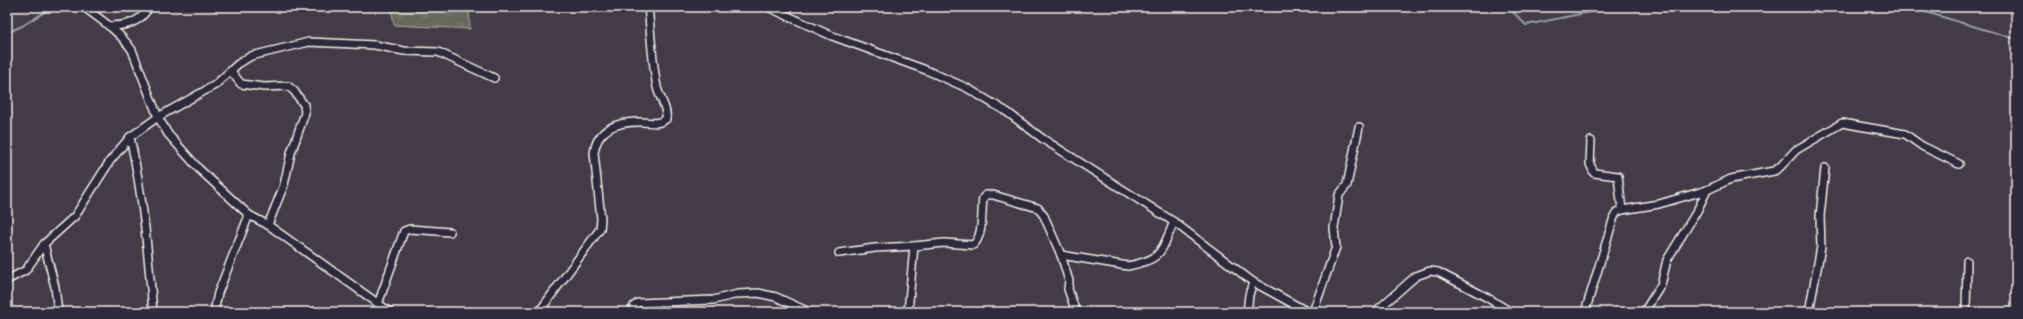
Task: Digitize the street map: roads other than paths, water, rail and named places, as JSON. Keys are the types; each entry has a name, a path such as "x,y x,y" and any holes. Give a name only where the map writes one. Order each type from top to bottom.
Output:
{"street":[{"path":"84,7 119,33 132,50 158,118 168,134 198,169 249,215 268,225 390,312"},
{"path":"109,26 130,24 139,19 148,7"},
{"path":"539,312 600,229 601,219 594,154 595,144 601,133 612,127 626,123 659,123 666,119 667,115 660,97 654,72 648,7"},
{"path":"768,7 832,36 926,70 967,88 1007,112 1043,139 1174,222 1253,282 1308,312"},
{"path":"7,280 26,270 44,244 75,216 110,161 130,137 158,118 215,85 251,56 302,42 339,42 375,45 404,51 434,51 494,78"},
{"path":"231,71 237,81 243,84 264,87 288,86 294,91 306,107 291,153 284,185 268,225"},
{"path":"1585,312 1614,217 1617,212 1622,210 1659,204 1707,190 1731,179 1774,171 1780,167 1796,150 1842,123 1905,134 1922,146 1959,164"},
{"path":"1313,312 1336,247 1334,228 1339,195 1347,185 1359,127"},
{"path":"130,137 144,213 153,312"},
{"path":"1591,141 1590,164 1594,173 1618,176 1622,210"},
{"path":"1809,312 1821,247 1820,216 1825,168"},
{"path":"1644,312 1661,285 1667,260 1697,211 1707,190"},
{"path":"839,253 874,248 944,243 973,245 980,237 983,198 993,195 1038,208 1044,216 1061,255 1069,281 1068,289 1076,312"},
{"path":"214,312 218,293 249,215"},
{"path":"1061,255 1128,266 1149,261 1156,258 1160,253 1174,222"},
{"path":"378,304 404,231 410,229 450,232"},
{"path":"44,244 55,287 58,312"},
{"path":"908,312 914,246"},
{"path":"1966,312 1968,261"},
{"path":"1375,312 1416,276 1430,271 1438,272 1511,312"},
{"path":"1247,312 1249,295 1253,282"},
{"path":"632,312 634,306 638,303 713,300 738,294 758,293 776,297 809,312"}],"waterway":[{"path":"7,33 22,26 53,7"},
{"path":"113,7 129,12 132,7"},
{"path":"1297,7 1304,9 1312,7"},
{"path":"1508,7 1526,25 1615,7"},
{"path":"1909,7 2016,39"}]}
